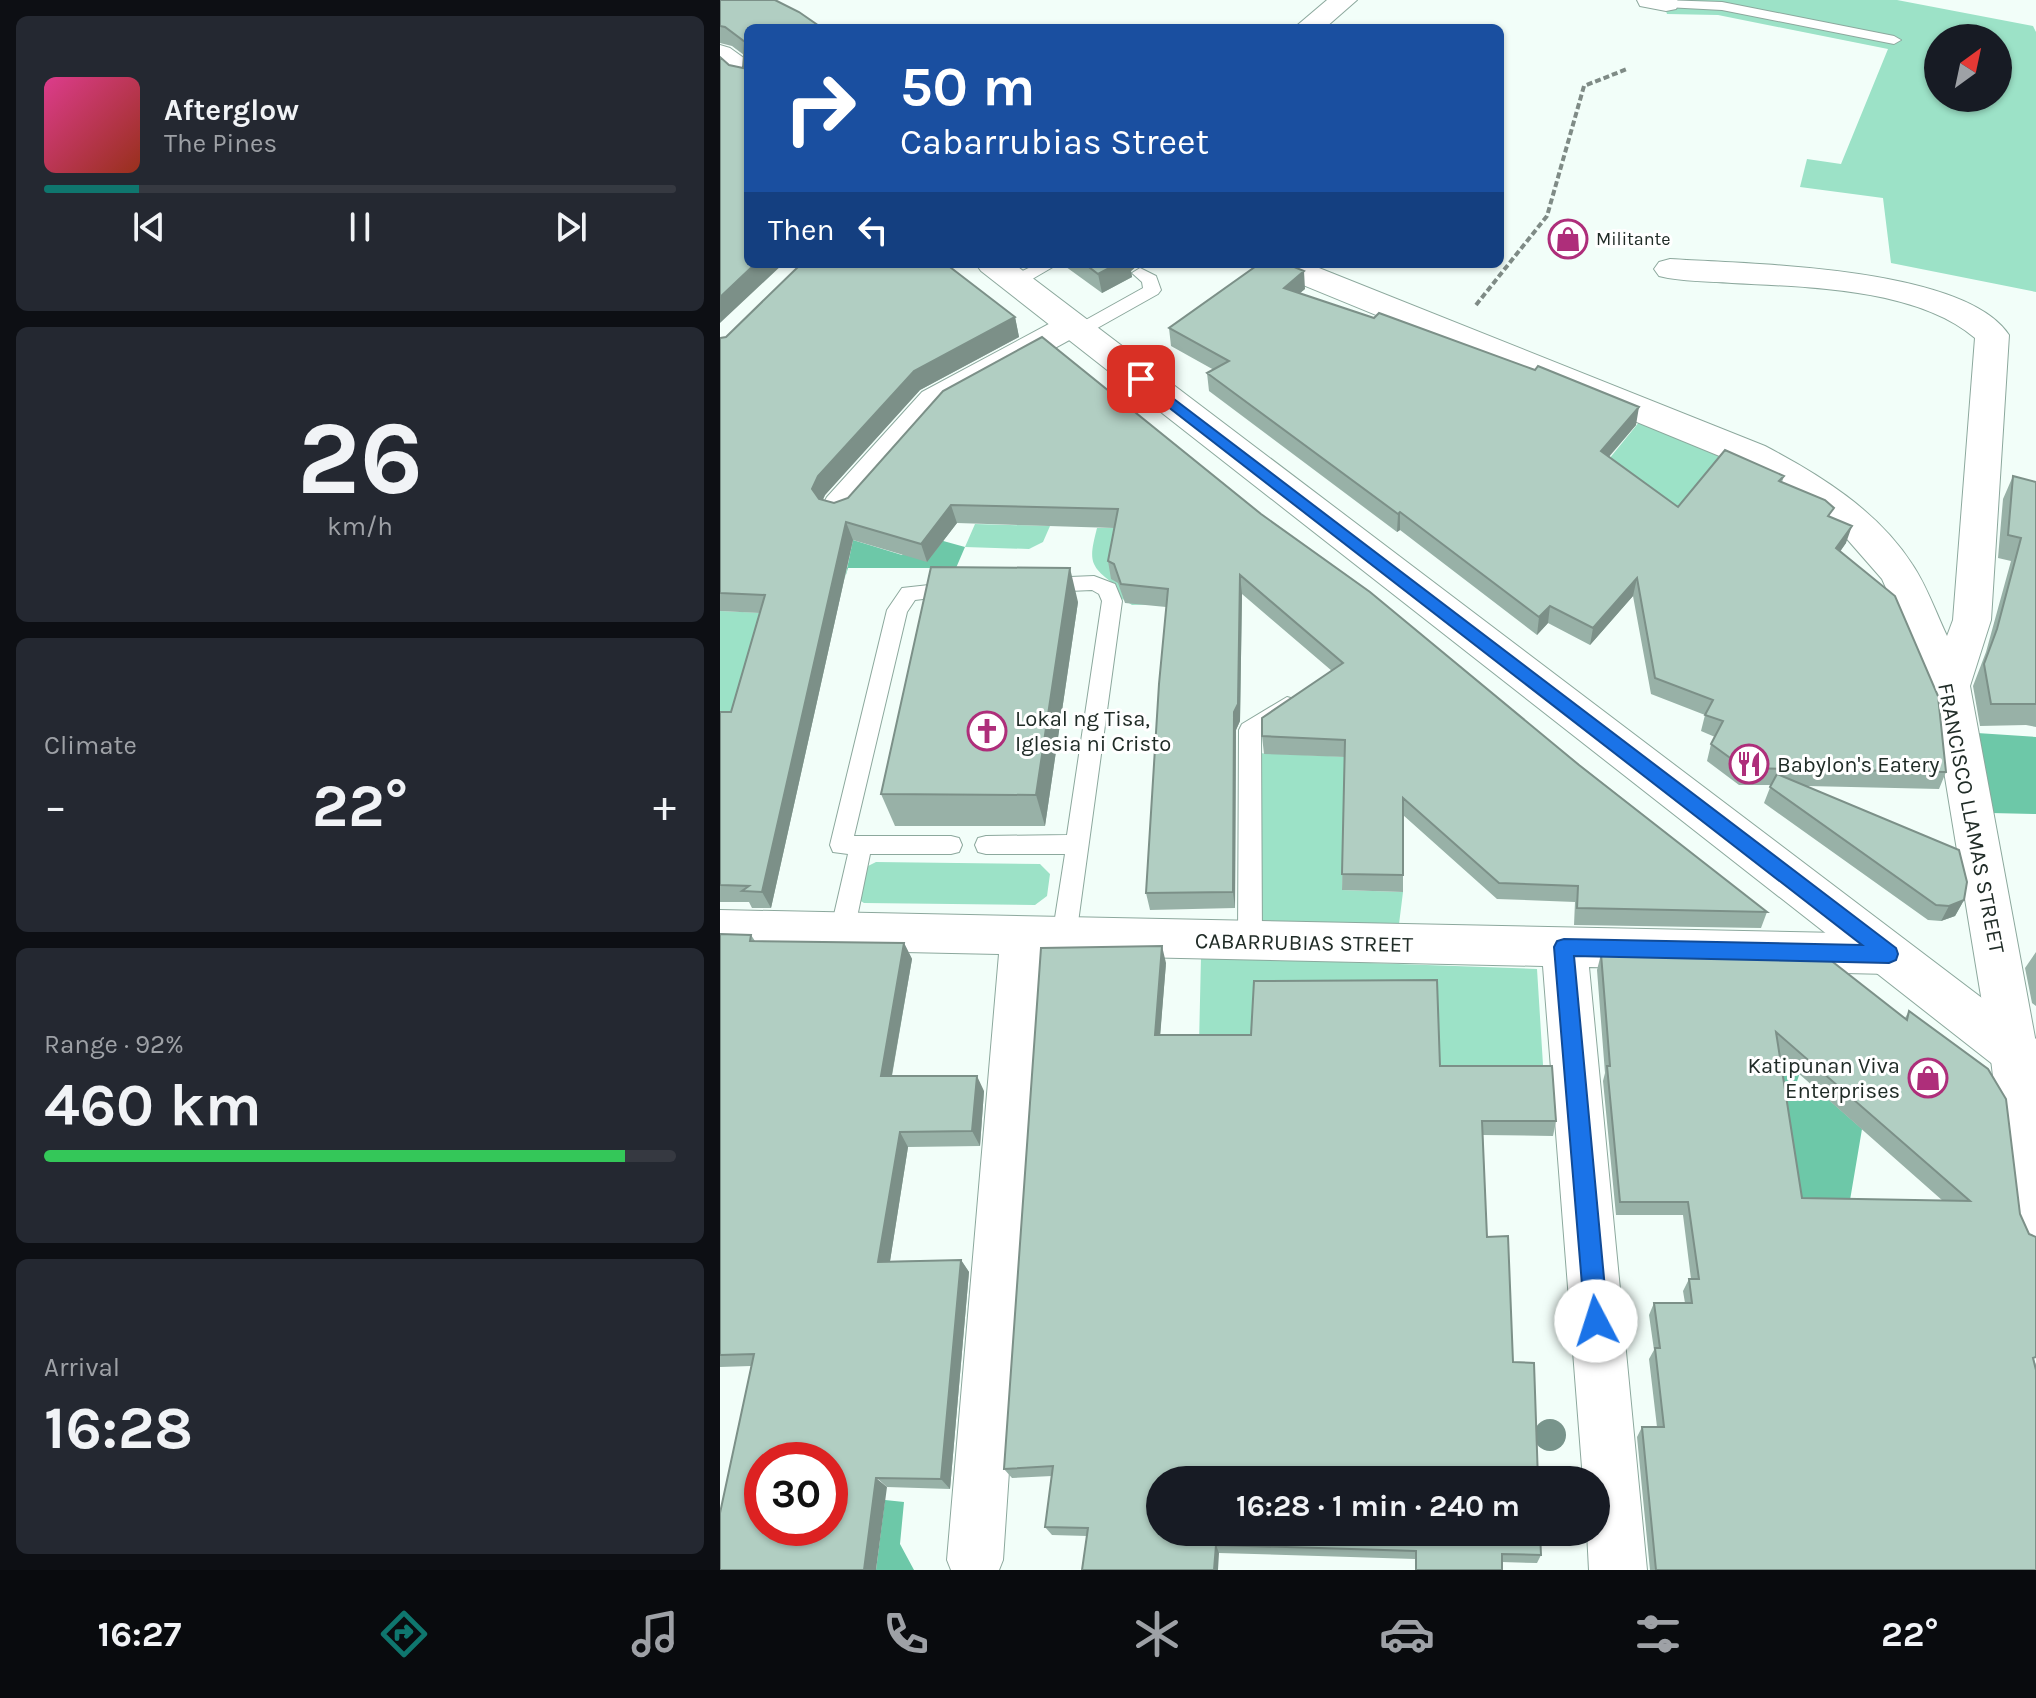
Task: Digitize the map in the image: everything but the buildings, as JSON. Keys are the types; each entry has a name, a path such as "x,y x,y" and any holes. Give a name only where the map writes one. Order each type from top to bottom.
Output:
{"main road":[{"path":"720,54 744,72"},
{"path":"1020,270 1076,328 2025,1060"}],"street":[{"path":"1313,24 1344,0"},
{"name":"FRANCISCO LLAMAS STREET","path":"1290,268 1752,455 1809,485 1853,522 1898,572 1950,686 2025,1060 2036,1227"},
{"path":"1670,269 1877,285 1966,312 1985,325 1992,335 1972,620 1950,686"},
{"path":"840,506 934,400 1076,328"},
{"name":"CABARRUBIAS STREET","path":"720,929 1889,954"},
{"path":"975,1560 1044,936"},
{"path":"1564,947 1618,1570"}],"lane":[{"path":"1658,2 1722,6 1894,40"},
{"path":"1076,328 1152,290 1150,280 1140,273"},
{"path":"1017,587 1094,583 1108,589 1112,601 1075,844 1044,936"},
{"path":"951,845 841,845 897,610 909,593 971,589"},
{"path":"1250,941 1250,730 1298,697"},
{"path":"986,845 1075,844"},
{"path":"842,932 861,846"}],"path":[{"path":"1453,334 1547,216 1584,86 1627,69"}],"green space":[{"path":"1662,0 1897,0 2033,26 2036,32 2036,292 1891,263 1883,198 1800,187 1807,159 1841,164 1888,49 1718,15 1667,14"},
{"path":"1640,421 1727,460 1666,538 1600,470"},
{"path":"975,524 1050,526 1043,542 1029,549 965,547"},
{"path":"1097,528 1121,528 1170,604 1132,605 1118,596 1117,586 1093,562"},
{"path":"918,534 965,547 956,568 848,568 845,578 853,540 902,555"},
{"path":"720,611 766,613 747,706 720,729"},
{"path":"1977,733 2036,737 2036,814 1991,813"},
{"path":"1256,753 1350,757 1342,890 1403,892 1399,924 1255,922"},
{"path":"876,862 1040,864 1050,874 1047,896 1035,905 864,903 859,900 866,867"},
{"path":"1201,957 1537,969 1544,1081 1253,1050 1197,1131"},
{"path":"1723,1014 1810,1043 1791,1099 1829,1100 1862,1129 1848,1212 1796,1218"},
{"path":"885,1500 904,1502 900,1544 914,1570 876,1570"}],"place":[{"name":"Militante","path":"1568,239"},
{"name":"Lokal ng Tisa, Iglesia ni Cristo","path":"987,731"},
{"name":"Babylon's Eatery","path":"1749,764"},
{"name":"Katipunan Viva Enterprises","path":"1928,1078"}],"route":[{"path":"1141,379 1889,954 1564,947 1596,1321"}]}
